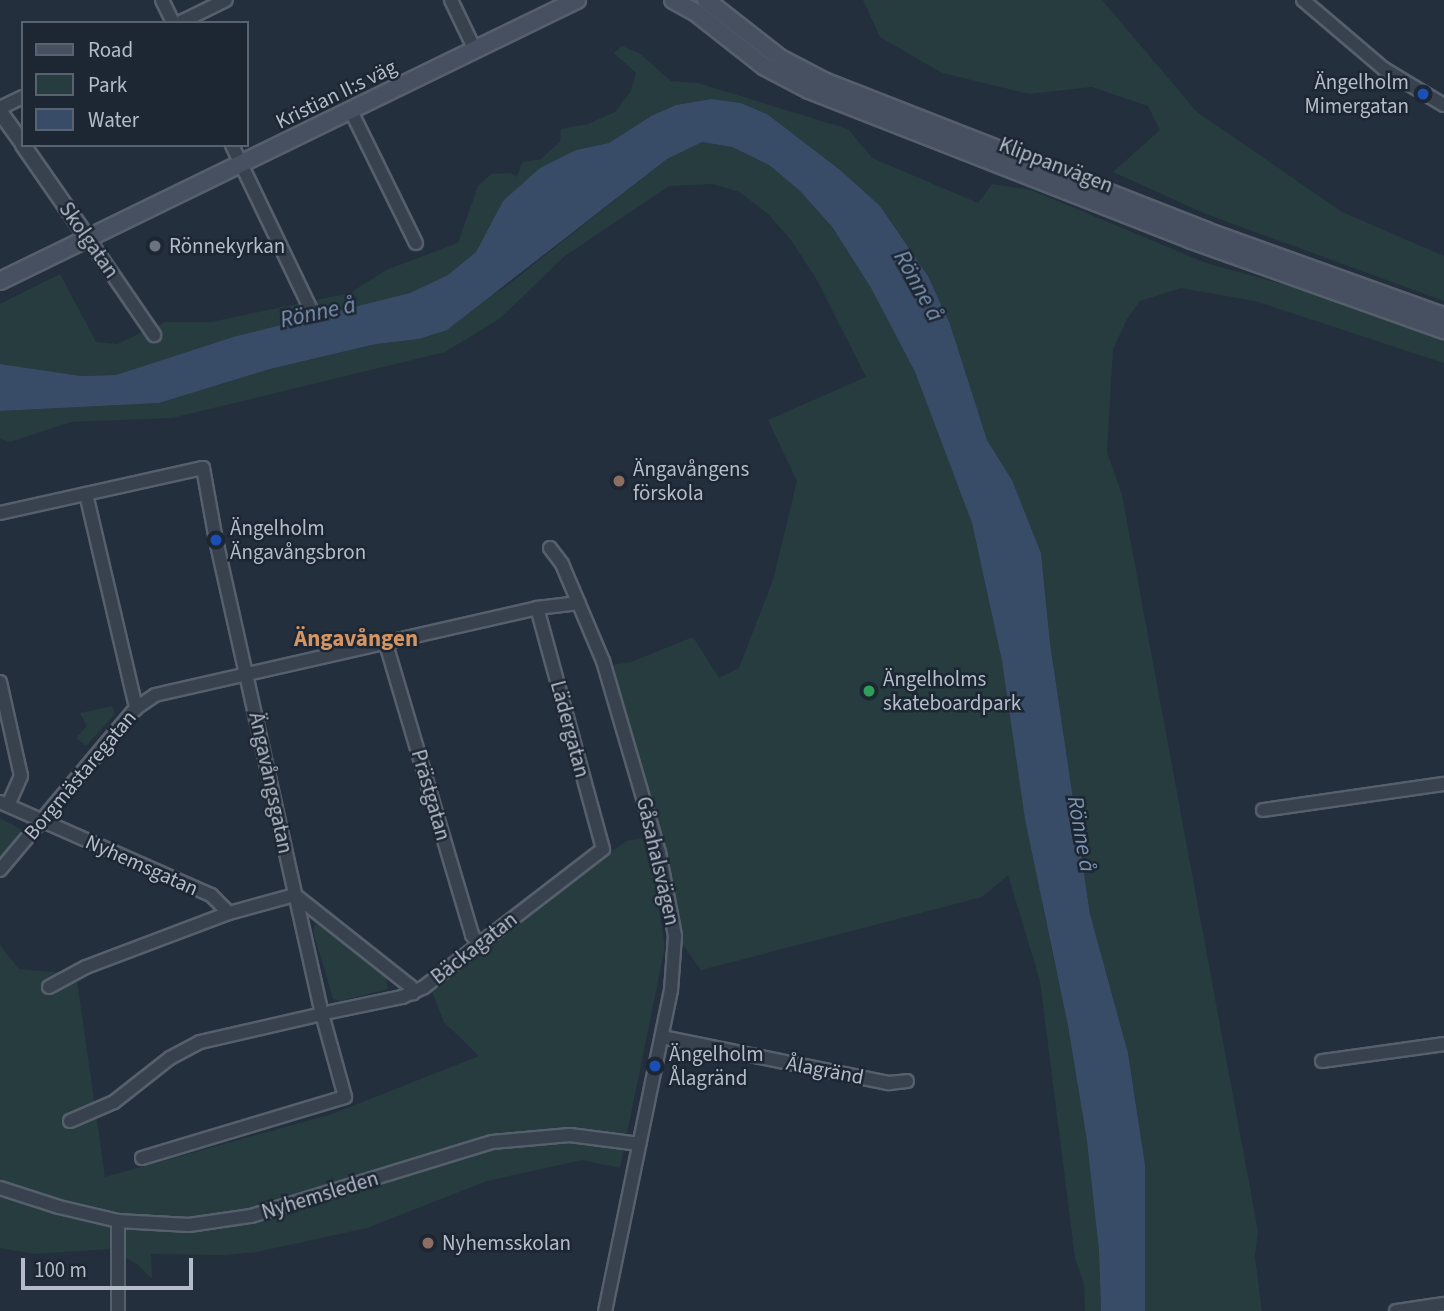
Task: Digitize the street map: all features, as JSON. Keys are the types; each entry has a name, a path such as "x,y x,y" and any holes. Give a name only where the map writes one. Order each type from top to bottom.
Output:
{"main road":[{"name":"Kristian II:s väg","path":"0,281 577,0"},
{"name":"Klippanvägen","path":"673,0 695,12 765,67 809,90 1178,235 1444,330"},
{"name":"Klippanvägen","path":"706,0 780,58 824,81 1206,231 1444,316"}],"street":[{"path":"162,0 172,21"},
{"path":"183,21 226,0"},
{"path":"451,0 475,50"},
{"path":"1303,0 1384,69 1444,105"},
{"path":"0,110 21,98"},
{"name":"Skolgatan","path":"0,110 21,142"},
{"path":"351,111 416,243"},
{"name":"Skolgatan","path":"24,147 154,335"},
{"path":"233,147 311,310"},
{"name":"Ängavångsgatan","path":"86,494 203,468 216,540 295,895 345,1097 142,1158"},
{"path":"0,513 86,494 136,708"},
{"name":"Gåsahalsvägen","path":"550,548 562,564 603,661 659,852 673,916 676,954 662,1037 605,1311"},
{"name":"Borgmästaregatan","path":"0,870 136,708 155,695 537,608 579,603"},
{"name":"Lädergatan","path":"537,608 603,849"},
{"name":"Prästgatan","path":"386,644 472,935 479,944"},
{"path":"0,682 21,776 4,804"},
{"path":"1263,810 1444,784"},
{"name":"Nyhemsgatan","path":"4,804 211,895 229,913"},
{"name":"Bäckagatan","path":"69,1121 114,1102 170,1058 200,1042 413,993 603,849"},
{"path":"49,987 86,967 229,913 295,895 410,986 413,993"},
{"name":"Ålagränd","path":"662,1037 889,1083 907,1081"},
{"path":"1322,1061 1444,1044"},
{"name":"Nyhemsleden","path":"0,1188 59,1207 118,1221 176,1226 251,1216 492,1142 570,1135 639,1144"},
{"path":"118,1221 118,1311"},
{"path":"1396,1311 1444,1304"}],"green space":[{"path":"863,0 1102,0 1197,112 1342,212 1444,256 1444,301 1206,214 1113,172 1160,130 1148,106 1092,87 1029,94 942,73 880,37"},
{"path":"622,46 639,53 671,81 698,83 848,129 872,158 978,203 992,184 1031,190 1206,263 1340,300 1444,338 1444,363 1255,301 1181,288 1140,301 1127,319 1113,349 1107,452 1122,495 1258,1231 1255,1257 1262,1311 1145,1311 1145,1165 1128,1053 1090,914 1050,643 1041,553 1012,480 987,440 950,324 928,276 880,206 767,114 741,103 711,99 676,105 651,116 609,143 576,150 503,201 476,252 448,275 410,293 233,337 116,375 81,376 0,364 0,304 60,274 96,342 117,344 165,322 211,322 350,293 386,270 458,243 478,186 491,174 510,173 517,177 522,162 541,159 560,142 561,129 588,124 615,112 631,91 636,73 614,53"},
{"path":"701,142 732,147 769,165 800,191 833,228 871,288 915,372 972,523 1002,661 1044,912 1068,1026 1087,1141 1099,1251 1101,1311 1085,1311 1084,1284 1075,1258 1040,981 1008,875 982,897 701,970 683,945 670,867 612,665 631,662 693,637 719,678 739,668 773,580 797,481 768,420 866,377 817,280 791,240 769,215 740,192 712,184 669,186 565,256 499,319 445,352 172,418 71,422 10,442 0,439 0,411 159,403 270,369 376,344 419,339 505,287 667,159"},
{"path":"112,706 115,714 86,746 76,738 87,726 80,713"},
{"path":"0,818 24,831 0,865"},
{"path":"648,837 665,947 620,1168 582,1160 487,1181 367,1228 257,1252 226,1255 151,1254 152,1279 137,1264 110,1249 34,1254 0,1248 0,945 19,969 76,974 105,1177 332,1114 479,1056 444,1022 431,989 609,853 627,841"},
{"path":"315,924 323,925 385,974 388,989 340,1001 333,999 313,931"}],"water":[{"name":"Rönne å","path":"711,99 741,103 767,114 840,170 880,206 928,276 950,324 987,440 1012,480 1041,553 1050,643 1090,914 1128,1053 1145,1165 1145,1311 1101,1311 1099,1251 1087,1141 1068,1026 1025,819 1002,661 972,523 915,372 871,288 833,228 800,191 769,165 732,147 702,142 667,159 447,330 419,339 376,344 270,369 159,403 0,411 0,364 81,376 116,375 233,337 410,293 448,275 476,252 503,201 540,168 576,150 609,143 651,116 676,105"}],"place":[{"name":"Ängelholm Mimergatan","path":"1423,94"},
{"name":"Rönnekyrkan","path":"155,246"},
{"name":"Ängavångens förskola","path":"619,481"},
{"name":"Ängelholm Ängavångsbron","path":"216,540"},
{"name":"Ängelholms skateboardpark","path":"869,691"},
{"name":"Ängelholm Ålagränd","path":"655,1066"},
{"name":"Nyhemsskolan","path":"428,1243"}],"district":[{"name":"Ängavången","path":"356,639"}]}
